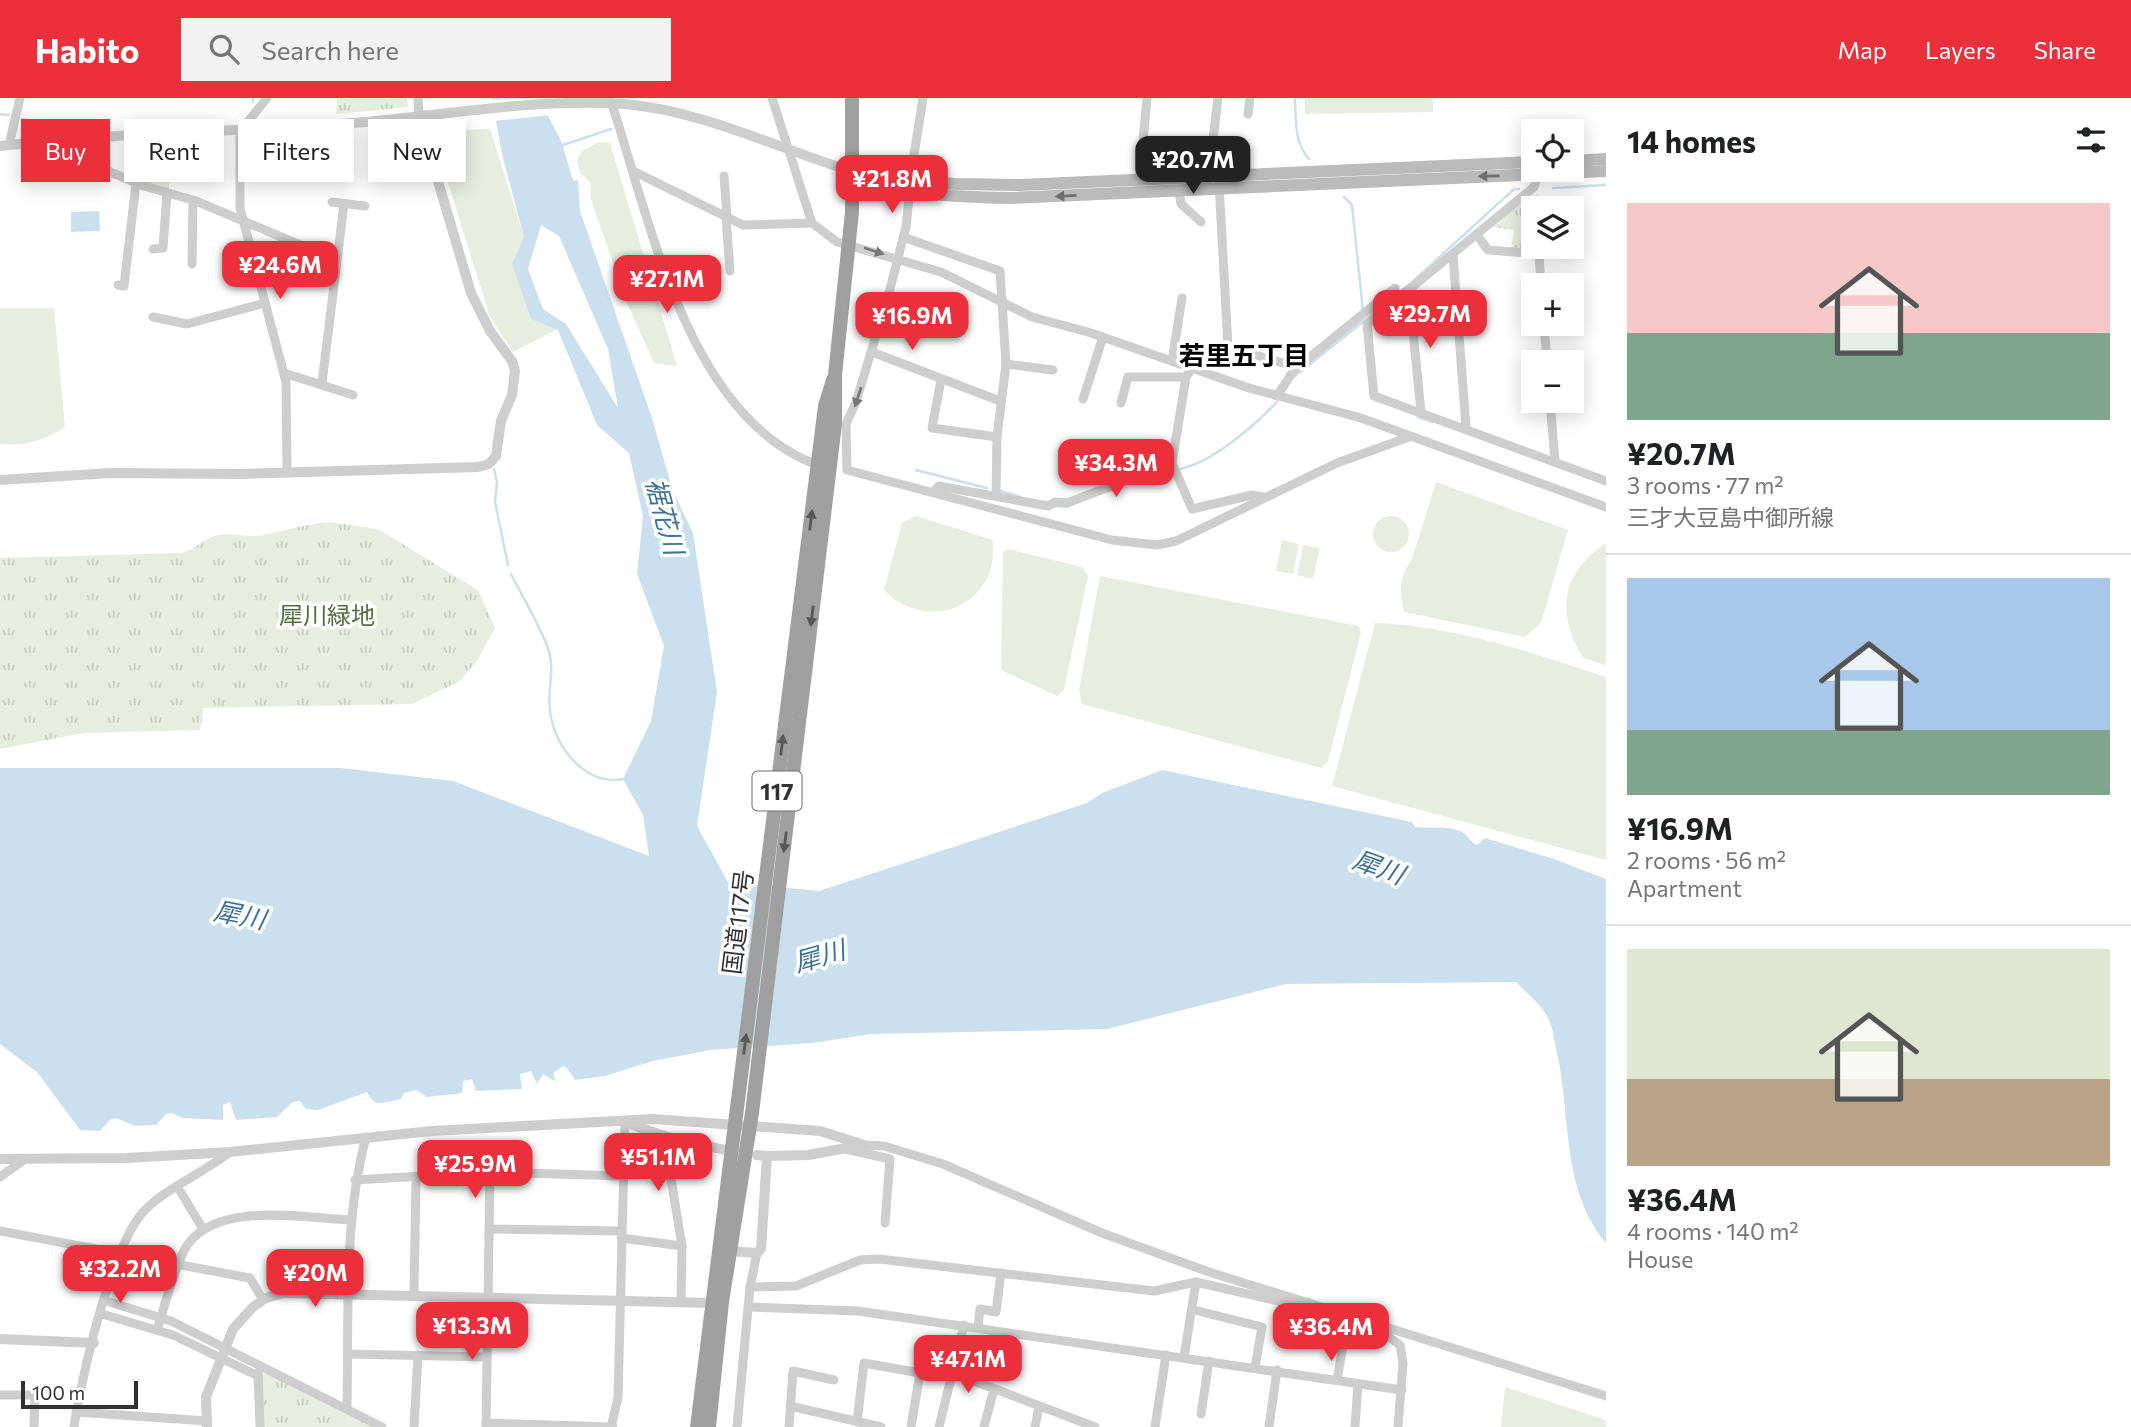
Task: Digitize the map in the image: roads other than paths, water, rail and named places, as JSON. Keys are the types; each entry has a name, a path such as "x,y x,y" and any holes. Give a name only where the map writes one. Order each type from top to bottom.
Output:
{"highway":[{"name":"117","path":"835,423 835,375 850,245 854,173 852,98"},
{"name":"国道117号","path":"709,1427 819,469 835,423"},
{"name":"国道117号","path":"697,1427 712,1303 743,1119"}],"main road":[{"path":"1584,160 1606,159"},
{"path":"854,173 910,185 1139,187 1521,170"},
{"path":"1584,170 1606,171"},
{"path":"1139,187 1179,191 1213,183"}],"street":[{"path":"4,145 20,98"},
{"path":"250,119 267,98"},
{"path":"0,480 111,473 478,467 489,464 496,456 501,421 512,395 515,371 507,352 481,316 471,293 418,98"},
{"path":"772,98 812,223 838,242 956,278 1032,317 1103,337 1277,396 1361,418 1606,507"},
{"path":"923,98 898,259 853,412 835,423 847,470 1112,540 1157,545 1199,530 1337,463 1409,437"},
{"path":"1139,187 1147,98"},
{"path":"1218,98 1213,183 1228,347 1290,365 1294,370"},
{"path":"1248,114 1250,98"},
{"path":"354,121 550,104 609,102 681,114 854,173"},
{"path":"609,102 673,293 716,377 746,419 785,451 819,469"},
{"path":"110,136 238,129"},
{"path":"633,171 752,227 812,223"},
{"path":"110,172 245,220 337,260"},
{"path":"724,176 730,271"},
{"path":"241,182 240,208 284,373 287,471"},
{"path":"1534,182 1534,187 1367,324 1374,396 1606,481"},
{"path":"125,286 136,183"},
{"path":"1179,191 1181,204 1201,222"},
{"path":"153,249 163,248 167,193"},
{"path":"192,264 193,200"},
{"path":"332,202 365,206"},
{"path":"322,383 344,204"},
{"path":"1476,235 1488,250 1539,254 1540,273"},
{"path":"903,237 1000,271 1006,364 997,437 996,494"},
{"path":"1453,255 1466,428"},
{"path":"1277,396 1294,370 1395,288"},
{"path":"1409,291 1421,412"},
{"path":"1172,361 1182,298"},
{"path":"153,317 187,324 265,303"},
{"path":"1083,399 1103,337"},
{"path":"872,352 1000,401"},
{"path":"1006,364 1053,370"},
{"path":"1193,367 1186,377 1174,468 1192,509 1252,495 1263,497"},
{"path":"284,373 353,395"},
{"path":"1121,403 1128,377 1186,377"},
{"path":"941,380 932,428 997,437"},
{"path":"1551,413 1555,461"},
{"path":"933,492 939,486 1051,504 1067,503 1174,468"},
{"path":"0,1159 127,1158 230,1152 504,1126 678,1120 743,1119 820,1131 864,1145"},
{"path":"625,1122 664,1136 725,1150"},
{"path":"490,1172 486,1425 612,1427 618,1398 625,1122"},
{"path":"664,1136 682,1246 681,1301"},
{"path":"347,1407 351,1220 355,1180 366,1137"},
{"path":"737,1427 750,1287 757,1254 761,1249 762,1155 808,1155 864,1145 884,1146 943,1164 1153,1252 1606,1396"},
{"path":"844,1148 890,1160 885,1223"},
{"path":"74,1427 102,1314 129,1232 144,1211 230,1152"},
{"path":"0,1177 25,1159"},
{"path":"355,1180 490,1172 623,1176"},
{"path":"414,1295 416,1177"},
{"path":"177,1186 203,1229"},
{"path":"156,1330 186,1245 203,1229 234,1216 351,1220"},
{"path":"490,1229 621,1235 682,1246"},
{"path":"0,1231 179,1267 250,1278 262,1300"},
{"path":"730,1251 757,1254"},
{"path":"750,1287 796,1286 860,1260 879,1259 1154,1291 1196,1282 1304,1307 1308,1302"},
{"path":"978,1327 980,1309 996,1312 1001,1273"},
{"path":"1184,1357 1194,1310 1196,1282"},
{"path":"76,1412 207,1424 206,1397 233,1329 242,1316 262,1300 283,1293 712,1303"},
{"path":"106,1301 161,1319 227,1348 382,1427"},
{"path":"748,1307 858,1311 1402,1390"},
{"path":"1194,1310 1262,1327 1255,1367"},
{"path":"102,1314 156,1330 258,1376"},
{"path":"1363,1319 1400,1345 1404,1363 1398,1427"},
{"path":"939,1427 964,1325"},
{"path":"0,1339 94,1343"},
{"path":"1337,1380 1343,1346"},
{"path":"348,1354 487,1357"},
{"path":"414,1427 418,1355"},
{"path":"1155,1427 1167,1355"},
{"path":"1200,1414 1209,1361"},
{"path":"857,1422 864,1363 920,1373 953,1373 1093,1427"},
{"path":"257,1364 260,1427"},
{"path":"1269,1427 1277,1370"},
{"path":"789,1427 793,1371 834,1380"},
{"path":"911,1427 920,1373"},
{"path":"1355,1427 1358,1384"},
{"path":"984,1427 994,1389"},
{"path":"0,1395 35,1395 34,1427"},
{"path":"790,1406 881,1427"},
{"path":"1035,1427 1039,1407"}],"water":[{"path":"492,98 539,98 562,143 573,181 578,180 580,211 652,418 673,491 693,533 717,692 697,826 728,882 819,891 1087,803 1102,793 1162,770 1412,822 1415,827 1454,829 1465,834 1477,845 1485,838 1554,859 1606,879 1606,1243 1591,1222 1574,1175 1561,1074 1551,1025 1542,1008 1516,982 1286,984 1107,1029 871,1034 813,1043 710,1050 653,1061 605,1076 575,1080 563,1066 553,1073 556,1082 543,1074 537,1084 531,1071 520,1074 522,1089 476,1091 472,1079 463,1081 462,1093 427,1097 416,1090 404,1093 401,1099 381,1103 373,1101 367,1092 318,1110 306,1109 300,1101 293,1102 277,1117 236,1120 230,1102 223,1105 223,1120 182,1118 172,1113 166,1114 156,1125 135,1126 116,1118 110,1120 100,1131 80,1130 37,1072 0,1044 0,768 341,768 453,781 649,856 643,815 623,779 651,721 664,646 637,574 643,516 629,453 597,425 558,330 531,319 512,264 524,237 502,154","holes":["541,225 559,236 608,349 618,408 566,324 543,309 528,269"]},
{"path":"99,211 100,231 71,232 71,212"}],"waterway":[{"path":"1295,98 1298,138 1309,159"},
{"path":"0,114 9,115"},
{"path":"563,145 611,129"},
{"path":"1553,188 1606,185"},
{"path":"1294,377 1410,284 1514,189 1519,189"},
{"path":"1344,197 1352,205 1363,311"},
{"path":"1133,482 1199,463 1223,449 1277,402"},
{"path":"1418,417 1432,422"},
{"path":"494,469 497,482 495,502 508,565"},
{"path":"916,470 987,488"},
{"path":"1000,491 1021,497"},
{"path":"1054,506 1068,507"},
{"path":"511,574 549,651 550,710 557,737 573,761 584,770 596,777 624,779"}],"district":[{"name":"若里五丁目","path":"1244,354"}],"water label":[{"name":"裾花川","path":"666,516"},
{"name":"犀川","path":"1379,866"},
{"name":"犀川","path":"240,914"},
{"name":"犀川","path":"819,955"}],"park label":[{"name":"犀川緑地","path":"327,614"}]}
